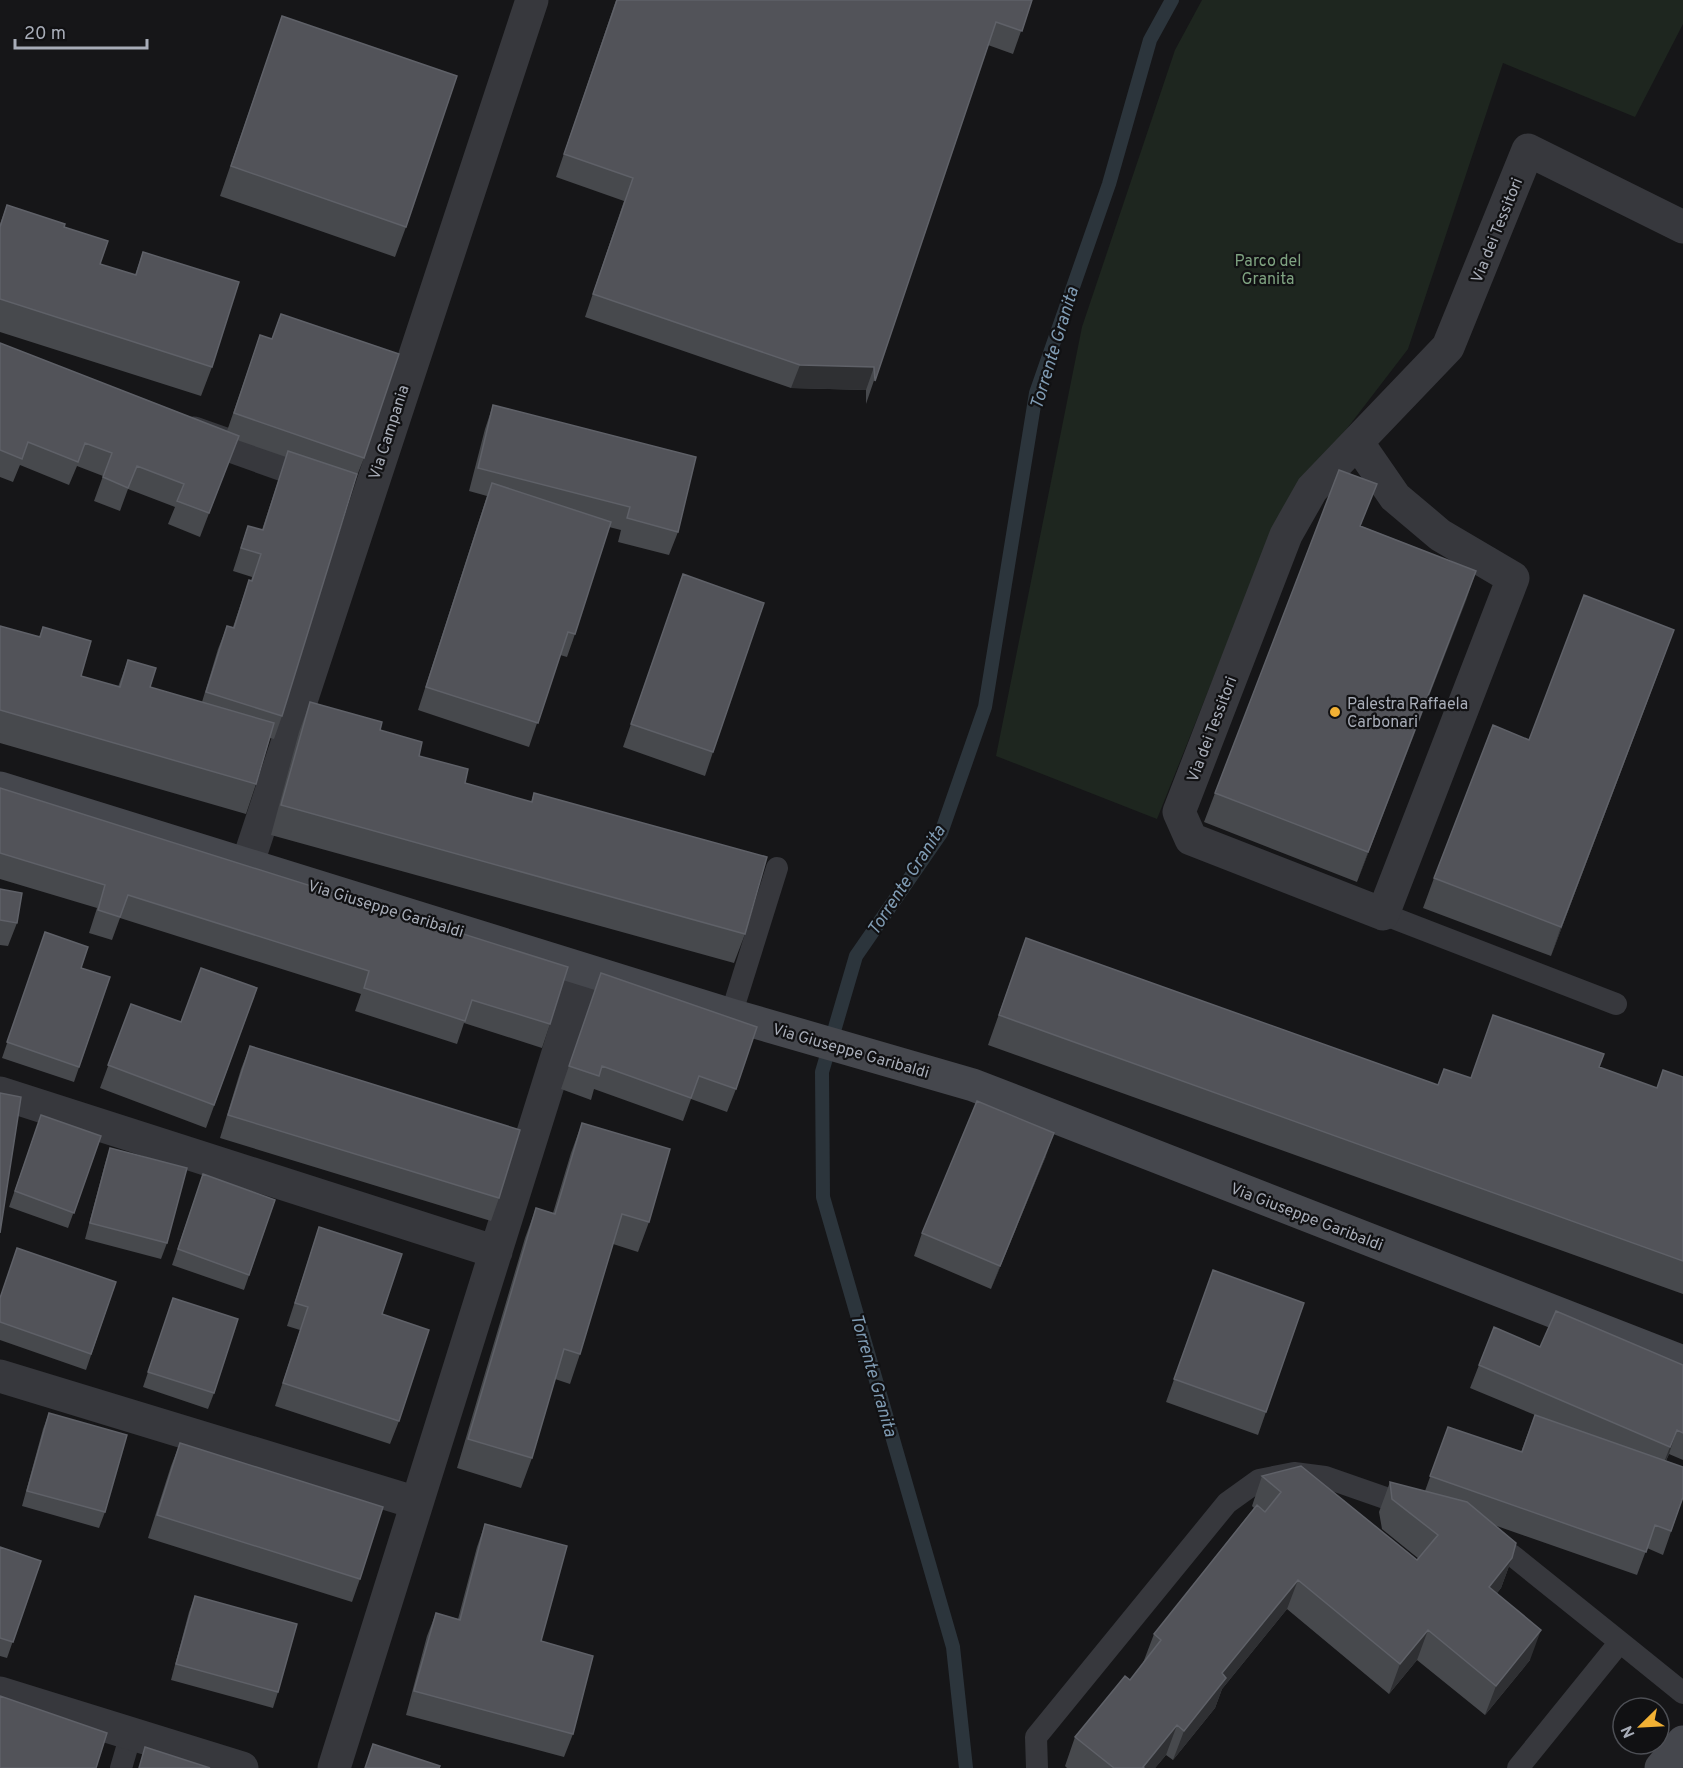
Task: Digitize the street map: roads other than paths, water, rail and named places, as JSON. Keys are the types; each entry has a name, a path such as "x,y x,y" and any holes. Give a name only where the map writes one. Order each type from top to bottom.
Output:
{"main road":[{"name":"Via Giuseppe Garibaldi","path":"0,788 731,1015 973,1085 1683,1362"},
{"path":"1661,1768 1683,1742"}],"street":[{"name":"Via Campania","path":"247,865 532,0"},
{"name":"Via dei Tessitori","path":"1383,914 1191,839 1179,812 1286,535 1312,489 1448,347 1528,150 1683,226"},
{"path":"169,423 368,494"},
{"path":"1357,442 1395,497 1440,535 1513,578 1383,914"},
{"path":"334,1768 584,970"},
{"path":"0,1093 496,1252"},
{"path":"0,1376 417,1503"},
{"path":"0,1694 242,1768"}],"lane":[{"path":"731,1015 777,868"},
{"name":"Via dei Tessitori","path":"1383,914 1616,1005"},
{"path":"1036,1768 1035,1737 1227,1503 1259,1480 1294,1473 1325,1477 1437,1516"},
{"path":"1468,1530 1513,1556 1683,1693"},
{"path":"1518,1768 1620,1642"},
{"path":"121,1768 131,1734"}],"waterway":[{"name":"Torrente Granita","path":"966,1768 953,1647 823,1197 822,1072 856,956 941,833 985,707 1036,393 1109,184 1150,40 1172,0"}],"place":[{"name":"Palestra Raffaela Carbonari","path":"1335,712"}],"park label":[{"name":"Parco del Granita","path":"1268,269"}]}
